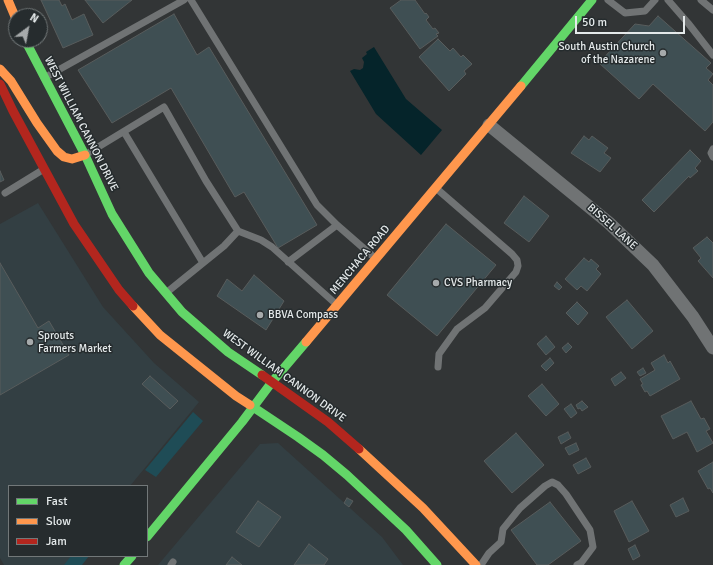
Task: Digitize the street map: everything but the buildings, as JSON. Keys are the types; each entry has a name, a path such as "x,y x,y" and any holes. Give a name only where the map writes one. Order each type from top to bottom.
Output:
{"main road":[{"name":"MENCHACA ROAD","path":"148,536 272,382 376,260 592,0"},
{"name":"WEST WILLIAM CANNON DRIVE","path":"29,48 85,155 112,214 149,272 182,312 228,352 328,422 368,456 423,508 476,565"},
{"path":"0,69 13,85 37,123 57,150 64,157 72,159 85,155"},
{"path":"1,89 74,224 119,290 160,335 252,408 304,442 347,475 406,530 438,565"},
{"path":"124,565 131,557"}],"street":[{"name":"BISSEL LANE","path":"489,125 609,222 653,265 694,317 713,348"}],"lane":[{"path":"44,78 184,0"},
{"path":"191,0 317,205 376,260"},
{"path":"608,0 625,13 644,11 655,0"},
{"path":"668,0 713,55"},
{"path":"701,0 713,10"},
{"path":"1,89 13,85"},
{"path":"85,155 164,106 206,181 238,231 262,240 337,306"},
{"path":"124,132 203,263"},
{"path":"713,149 711,153 713,157"},
{"path":"5,193 45,169"},
{"path":"436,188 512,254 517,260 518,266 516,272 484,308 457,328 439,354 438,367"},
{"path":"288,262 337,225"},
{"path":"166,293 224,246 238,231"},
{"path":"481,565 488,552 501,542 503,529 516,513 545,486 552,482 558,485 566,494 590,530 593,547 581,563 577,565"}],"shaded area":[{"path":"374,47 406,99 442,130 421,155 376,114 350,71 354,69 360,70 363,68 364,62 362,58 367,54 366,52"},
{"path":"38,203 103,307 154,363 199,402 131,485 8,485 8,557 72,557 65,565 4,565 0,558 0,224"},
{"path":"193,412 203,421 156,477 145,470"},
{"path":"278,443 382,537 403,565 158,565 260,444"},
{"path":"70,557 88,557 82,565 64,565"}],"traffic: fast":[{"path":"521,86 592,0"},
{"path":"29,48 85,155 112,214 149,273 182,312 228,352 262,375"},
{"path":"148,536 306,342"},
{"path":"250,405 323,455 347,475 406,530 437,565"},
{"path":"124,565 131,557"}],"traffic: slow":[{"path":"8,0 11,8"},
{"path":"0,69 11,81 37,123 57,151 64,157 72,159 85,155"},
{"path":"306,342 521,86"},
{"path":"133,306 160,335 236,396 250,405"},
{"path":"359,449 423,508 476,565"}],"traffic: jam":[{"path":"0,84 74,224 119,290 133,306"},
{"path":"262,375 328,422 359,449"}],"place":[{"name":"South Austin Church of the Nazarene","path":"663,53"},
{"name":"CVS Pharmacy","path":"436,283"},
{"name":"BBVA Compass","path":"260,315"},
{"name":"Sprouts Farmers Market","path":"30,342"}]}
